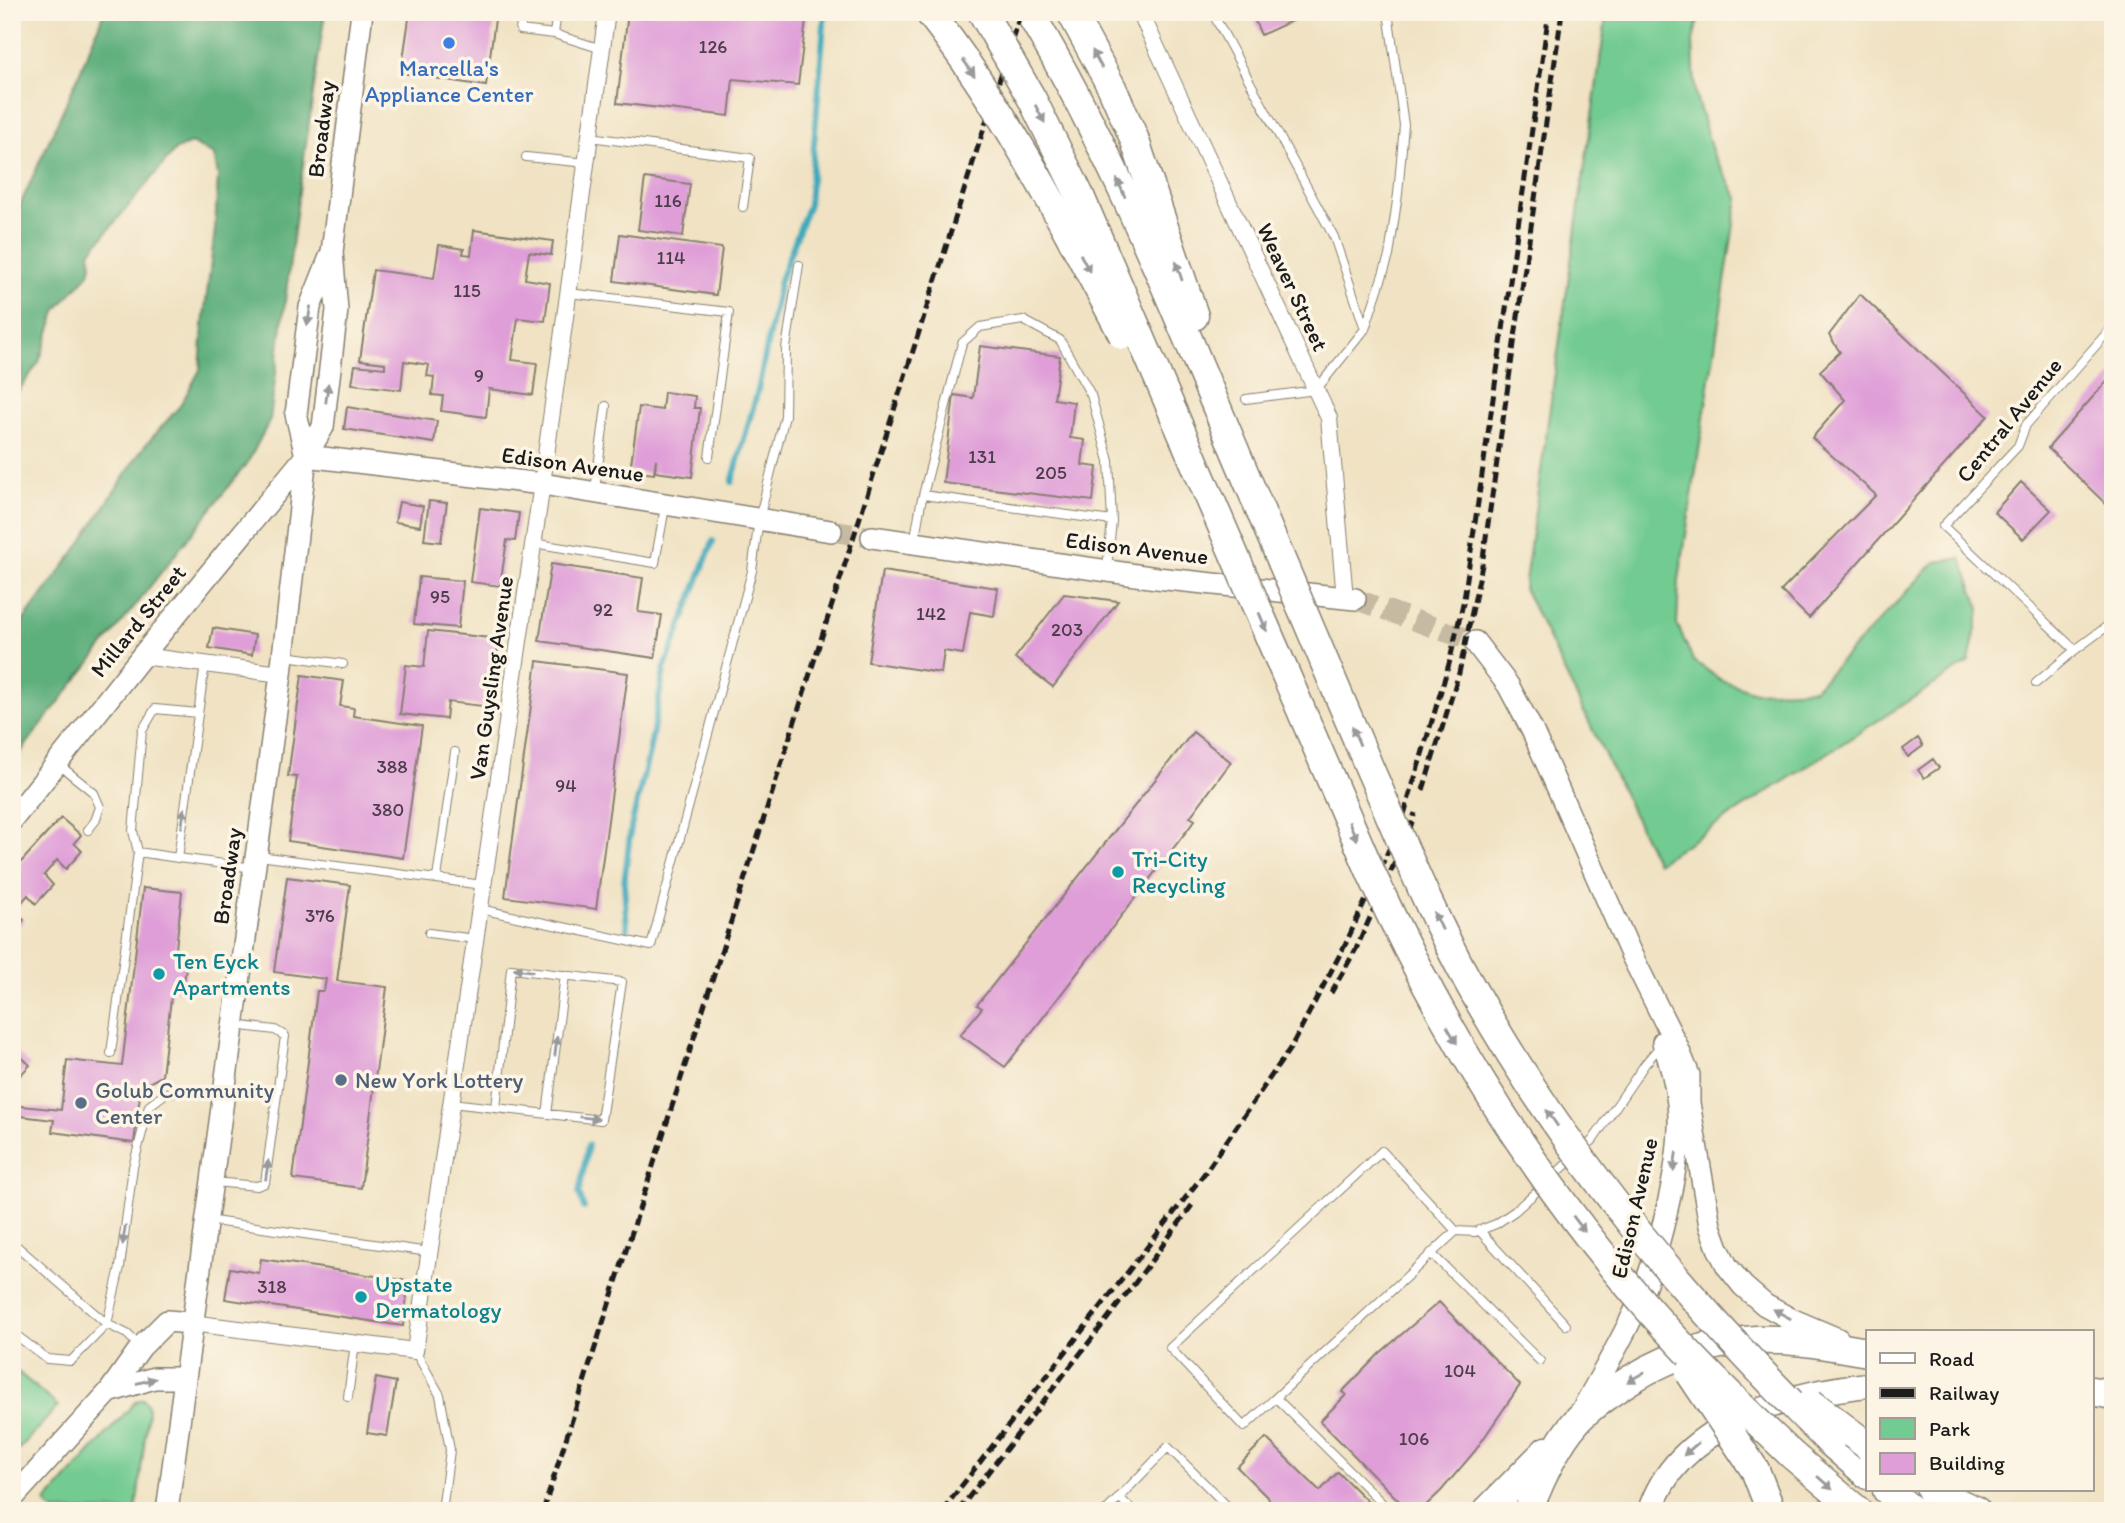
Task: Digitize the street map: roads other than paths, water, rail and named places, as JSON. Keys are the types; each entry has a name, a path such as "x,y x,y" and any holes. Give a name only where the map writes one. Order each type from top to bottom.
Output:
{"highway":[{"path":"929,12 1002,116 1029,160 1217,514"},
{"path":"982,12 1032,99 1079,194 1372,875 1433,1002 1468,1063 1521,1144 1592,1242 1637,1296 1710,1375 1792,1455 1858,1511"},
{"path":"1029,12 1074,92 1116,177 1409,859 1469,983 1511,1054 1581,1160 1624,1217 1706,1314 1786,1399 1829,1442 1866,1473"},
{"path":"1071,12 1112,88 1134,138 1255,498"},
{"path":"1637,1296 1755,1470 1772,1511"},
{"path":"1706,1314 1818,1410 1866,1445"},
{"path":"1487,1511 1601,1400 1651,1368 1694,1350 1724,1343 1757,1340 1866,1350"},
{"path":"2094,1391 2113,1395"},
{"path":"1528,1511 1539,1482 1576,1422"},
{"path":"1889,1492 1913,1511"},
{"path":"1935,1492 1976,1511"}],"main road":[{"path":"1650,1511 1666,1474 1685,1453 1706,1436 1732,1421 1760,1410 1821,1393 1866,1385"}],"street":[{"name":"Broadway","path":"167,1511 282,665 306,456 296,414 304,347 310,307 332,252 362,12"},
{"name":"Van Guysling Avenue","path":"415,1351 542,484 607,12"},
{"name":"Weaver Street","path":"1140,12 1329,418 1350,599"},
{"name":"Edison Avenue","path":"306,456 542,484 831,531"},
{"name":"Millard Street","path":"12,820 306,456"},
{"name":"Edison Avenue","path":"872,537 1107,571 1350,599"},
{"name":"Edison Avenue","path":"1475,642 1508,685 1532,730 1668,1040 1689,1075 1689,1103 1710,1226 1717,1248 1743,1286 1765,1304 1791,1319 1866,1349"},
{"path":"142,656 205,664 282,665"},
{"name":"Edison Avenue","path":"1576,1422 1634,1312 1646,1282 1664,1219 1676,1155 1679,1106 1668,1056 1668,1040"},
{"path":"12,1499 109,1392 141,1346 167,1321 415,1351"},
{"path":"109,1392 154,1378 185,1378"}],"lane":[{"path":"523,12 520,30 554,34 602,49"},
{"path":"554,34 557,12"},
{"path":"1212,12 1334,237 1365,329"},
{"path":"1246,399 1317,390 1365,329 1389,256 1404,125 1388,12"},
{"path":"590,137 750,158 743,207"},
{"path":"526,157 587,163"},
{"path":"480,909 651,946 752,571 759,519 785,416 786,348 799,265"},
{"path":"569,293 729,312 709,457"},
{"path":"914,544 923,495 962,343 980,327 1023,320 1060,340 1091,395 1109,461 1112,521 1107,571"},
{"name":"Central Avenue","path":"2075,650 1943,526 2018,446 2026,425 2113,326"},
{"path":"595,493 606,406"},
{"path":"923,495 1112,521"},
{"path":"533,543 656,563 665,504"},
{"path":"2036,683 2113,622"},
{"path":"178,858 205,664"},
{"path":"282,665 343,664"},
{"path":"111,1053 138,852 133,831 142,732 155,709 198,713"},
{"path":"437,878 456,752"},
{"path":"57,763 94,793 100,807 88,830"},
{"path":"138,852 178,858 437,878 483,885"},
{"path":"429,933 475,939"},
{"path":"452,1104 601,1120 622,982 511,969 496,1108"},
{"path":"547,1114 565,975"},
{"path":"211,1182 257,1186 265,1183 284,1049 285,1036 275,1030 233,1025"},
{"path":"1456,1231 1382,1151 1170,1348 1244,1427 1456,1231 1479,1230 1496,1224 1515,1211 1593,1140 1645,1064 1668,1040"},
{"path":"12,1332 47,1359 71,1361 107,1324 120,1267 133,1167 149,1106 166,1093 184,1091 223,1094"},
{"path":"206,1220 429,1252"},
{"path":"1479,1230 1566,1325"},
{"path":"12,1242 107,1324 127,1334 141,1346"},
{"path":"1431,1254 1540,1361"},
{"path":"348,1397 355,1343"},
{"path":"415,1351 440,1395 450,1450 442,1511"},
{"path":"1276,1398 1390,1511"},
{"path":"1106,1511 1168,1447 1232,1511"},
{"path":"1119,1497 1133,1511"}],"waterway":[{"path":"732,482 758,390 780,280 809,204 825,12"},
{"path":"627,931 624,883 631,827 649,753 664,670 713,541"},
{"path":"584,1208 579,1193 588,1145"}],"tunnel":[{"path":"831,531 872,537"},
{"path":"1355,599 1475,642"}],"railway":[{"path":"543,1511 1021,12"},
{"path":"942,1511 1204,1174 1291,1047 1346,943 1402,821 1449,664 1464,599 1549,12"},
{"path":"1423,790 1459,673 1482,565 1562,12"},
{"path":"1331,993 1356,949 1415,813"},
{"path":"958,1511 1193,1204"}],"place":[{"name":"Marcella's Appliance Center","path":"449,43"},
{"name":"Tri-City Recycling","path":"1118,872"},
{"name":"Ten Eyck Apartments","path":"159,974"},
{"name":"New York Lottery","path":"341,1080"},
{"name":"Golub Community Center","path":"81,1103"},
{"name":"Upstate Dermatology","path":"361,1297"}]}
